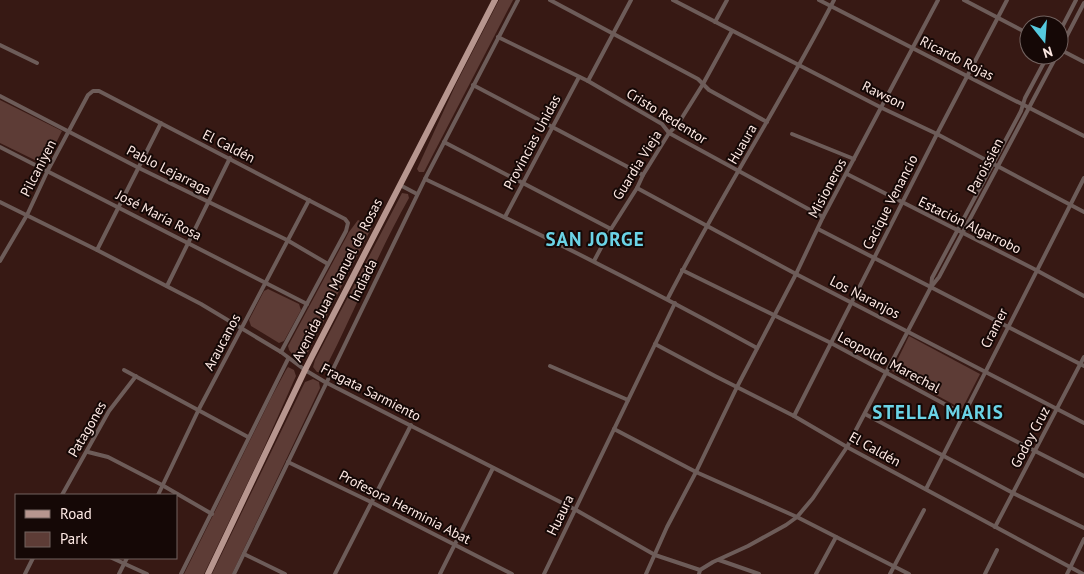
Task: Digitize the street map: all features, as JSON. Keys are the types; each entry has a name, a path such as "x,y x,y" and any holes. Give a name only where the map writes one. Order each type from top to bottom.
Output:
{"main road":[{"name":"Avenida Juan Manuel de Rosas","path":"208,574 304,370 495,0"}],"street":[{"name":"Indiada","path":"234,574 417,194 518,0"},
{"path":"550,0 698,79 709,90 767,122"},
{"path":"588,81 631,0"},
{"name":"Rawson","path":"673,0 882,108 937,134 1084,212"},
{"path":"715,22 727,0"},
{"name":"Ricardo Rojas","path":"819,0 1084,136"},
{"name":"Huaura","path":"668,298 706,226 800,65 834,0"},
{"name":"Misioneros","path":"656,555 667,527 796,274 823,217 938,0"},
{"path":"964,0 1019,29"},
{"name":"Cacique Venancio","path":"794,416 1007,0"},
{"path":"1068,15 1076,0"},
{"path":"1069,31 1084,3"},
{"name":"Guardia Vieja","path":"594,261 611,228 637,188 643,174 703,84 732,30"},
{"name":"Cristo Redentor","path":"498,37 588,81 662,124 669,133 823,217"},
{"path":"0,45 37,63"},
{"path":"1069,55 1084,62"},
{"name":"Paroissien","path":"700,572 718,560 748,546 797,517 822,488 847,447 931,287 939,277 962,234 1043,65"},
{"name":"Paroissien","path":"931,287 932,278 957,231 1052,65"},
{"name":"Provincias Unidas","path":"505,217 579,77"},
{"path":"473,85 643,174"},
{"name":"El Caldén","path":"99,90 345,219 348,223 346,231 328,264"},
{"name":"Pilcaniyen","path":"0,260 27,215 48,170 88,95 93,91 99,90"},
{"name":"Pablo Lejarraga","path":"0,96 208,203 287,240 328,264"},
{"path":"97,250 161,123"},
{"path":"792,134 854,159"},
{"path":"444,142 611,228"},
{"name":"José María Rosa","path":"0,147 307,304"},
{"path":"167,286 230,158"},
{"name":"Estación Algarrobo","path":"847,174 1084,296"},
{"name":"Cramer","path":"926,489 1084,178"},
{"path":"425,179 668,298 758,348"},
{"path":"400,185 417,194"},
{"name":"Los Naranjos","path":"637,188 796,274 1084,423"},
{"name":"Araucanos","path":"158,494 199,409 309,200"},
{"name":"Fragata Sarmiento","path":"0,202 167,286 243,328 282,352 288,359 304,370 326,382 576,510 656,555 700,572"},
{"path":"818,228 1082,365"},
{"path":"282,352 328,264"},
{"name":"Leopoldo Marechal","path":"682,270 831,343 1084,476"},
{"name":"Huaura","path":"544,574 675,303"},
{"name":"El Caldén","path":"655,344 794,416 847,447 1084,574"},
{"name":"Godoy Cruz","path":"995,526 1057,408 1082,365 1084,357"},
{"path":"181,574 288,359"},
{"path":"550,366 628,400"},
{"path":"124,370 248,437"},
{"name":"Patagones","path":"63,494 109,412 136,376"},
{"path":"865,414 1013,494 1084,528"},
{"path":"335,574 411,425"},
{"path":"614,429 696,472 797,517 909,574"},
{"path":"88,452 108,457 178,494"},
{"name":"Profesora Herminia Abat","path":"288,462 512,574"},
{"path":"440,574 493,468"},
{"path":"178,494 212,514"},
{"path":"890,574 924,510"},
{"path":"816,574 836,537"},
{"path":"1067,574 1084,539"},
{"path":"985,574 997,550"},
{"path":"244,554 285,574"},
{"path":"646,574 656,555"},
{"path":"25,574 32,559"},
{"path":"114,559 147,574"},
{"path":"119,574 126,559"},
{"path":"718,560 759,574"}],"green space":[{"path":"499,0 513,0 424,172 419,172 417,169 456,84"},
{"path":"0,100 62,131 45,165 0,143"},
{"path":"402,193 408,194 409,198 386,241 323,373 317,372 313,367 315,360"},
{"path":"358,220 372,227 308,352 299,358 295,358 288,346 349,232"},
{"path":"268,289 299,304 301,310 284,341 279,343 251,326 249,320 264,291"},
{"path":"909,336 980,374 962,409 892,371"},
{"path":"288,367 294,370 296,376 204,574 184,574 271,398"},
{"path":"313,379 319,382 320,388 232,574 212,574 305,382"}],"district":[{"name":"SAN JORGE","path":"595,239"},
{"name":"STELLA MARIS","path":"938,412"}]}
